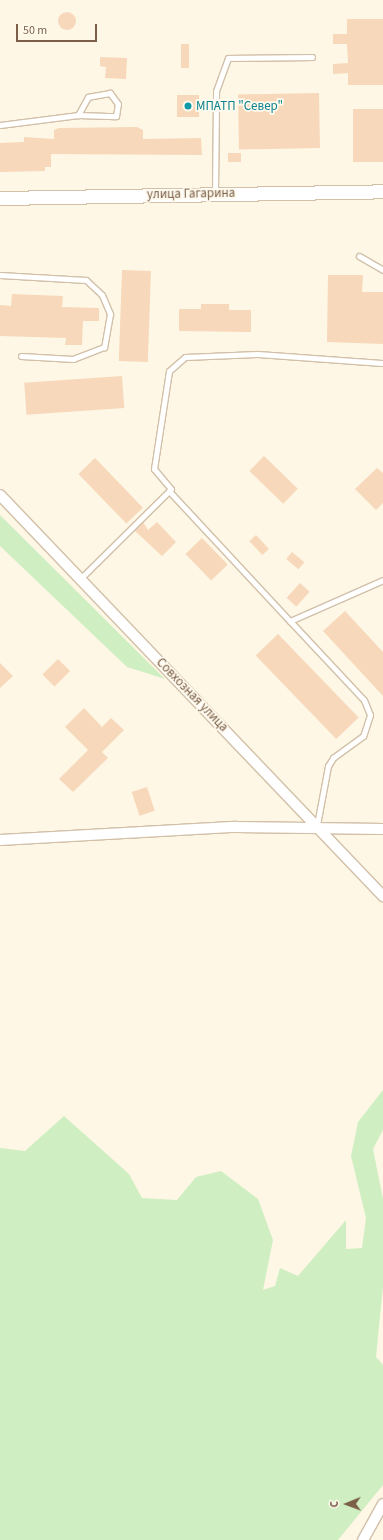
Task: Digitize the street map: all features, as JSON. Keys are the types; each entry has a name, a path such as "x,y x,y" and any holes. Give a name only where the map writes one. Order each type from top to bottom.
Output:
{"street":[{"name":"улица Гагарина","path":"0,198 383,192"},
{"name":"Совхозная улица","path":"0,495 383,896"},
{"path":"0,840 236,826 383,829"},
{"path":"363,1540 383,1504"}],"lane":[{"path":"215,194 216,91 228,58 312,57"},
{"path":"0,125 78,116 116,116 118,104 110,93 88,97 78,116"},
{"path":"359,256 383,270"},
{"path":"0,275 86,280 102,295 110,314 104,347 73,359 21,356"},
{"path":"317,827 328,766 338,754 364,736 370,715 364,700 169,491 171,489 154,469 169,371 185,357 257,354 383,362"},
{"path":"80,579 169,491"},
{"path":"290,621 383,580"}],"green space":[{"path":"0,515 165,679 127,667 0,546"},
{"path":"383,1090 383,1130 373,1149 383,1199 383,1286 376,1357 383,1365 383,1485 338,1540 0,1540 0,1148 25,1151 64,1116 129,1174 142,1198 177,1200 196,1177 221,1171 258,1199 273,1240 263,1290 275,1286 280,1268 298,1276 346,1220 346,1249 362,1248 366,1218 351,1156 358,1122"}],"building":[{"path":"63,12 71,12 76,17 74,28 71,30 63,30 58,25 58,17"},
{"path":"347,19 383,19 383,85 348,85 348,73 333,74 333,64 348,63 347,44 333,44 333,34 347,34"},
{"path":"181,44 189,44 189,68 181,68"},
{"path":"100,57 127,58 126,79 105,78 106,67 100,66"},
{"path":"319,93 320,148 239,149 238,94"},
{"name":"МПАТП \"Север\"","path":"177,95 199,95 199,117 177,117"},
{"path":"353,109 383,109 383,162 353,162"},
{"path":"137,127 143,130 143,139 201,138 202,155 51,154 51,167 45,167 45,171 0,172 0,143 24,142 24,137 54,139 54,130 59,128"},
{"path":"228,153 241,153 241,162 228,162"},
{"path":"122,270 151,271 148,362 119,361"},
{"path":"328,275 363,275 362,292 383,292 383,344 327,342"},
{"path":"12,294 63,296 62,307 99,308 99,321 83,321 82,345 65,345 66,338 0,336 0,305 11,306"},
{"path":"201,304 229,304 229,310 251,310 251,332 179,331 179,309 201,309"},
{"path":"122,376 124,408 26,415 24,383"},
{"path":"264,456 298,489 283,504 249,471"},
{"path":"95,458 143,508 126,524 78,474"},
{"path":"377,468 383,473 383,503 376,510 355,489"},
{"path":"143,522 148,530 157,522 176,542 162,556 135,531"},
{"path":"256,535 269,549 262,555 249,541"},
{"path":"202,538 228,565 211,581 185,554"},
{"path":"292,552 304,562 298,569 286,559"},
{"path":"300,583 310,592 296,607 287,598"},
{"path":"345,611 383,652 383,696 323,631"},
{"path":"278,634 359,717 336,739 256,656"},
{"path":"58,659 70,671 54,687 42,675"},
{"path":"0,663 13,676 0,688"},
{"path":"84,708 102,727 111,718 124,730 102,752 108,758 73,792 59,779 88,750 65,727"},
{"path":"147,787 155,811 140,816 132,792"}],"place":[{"name":"МПАТП \"Север\"","path":"188,106"}]}
